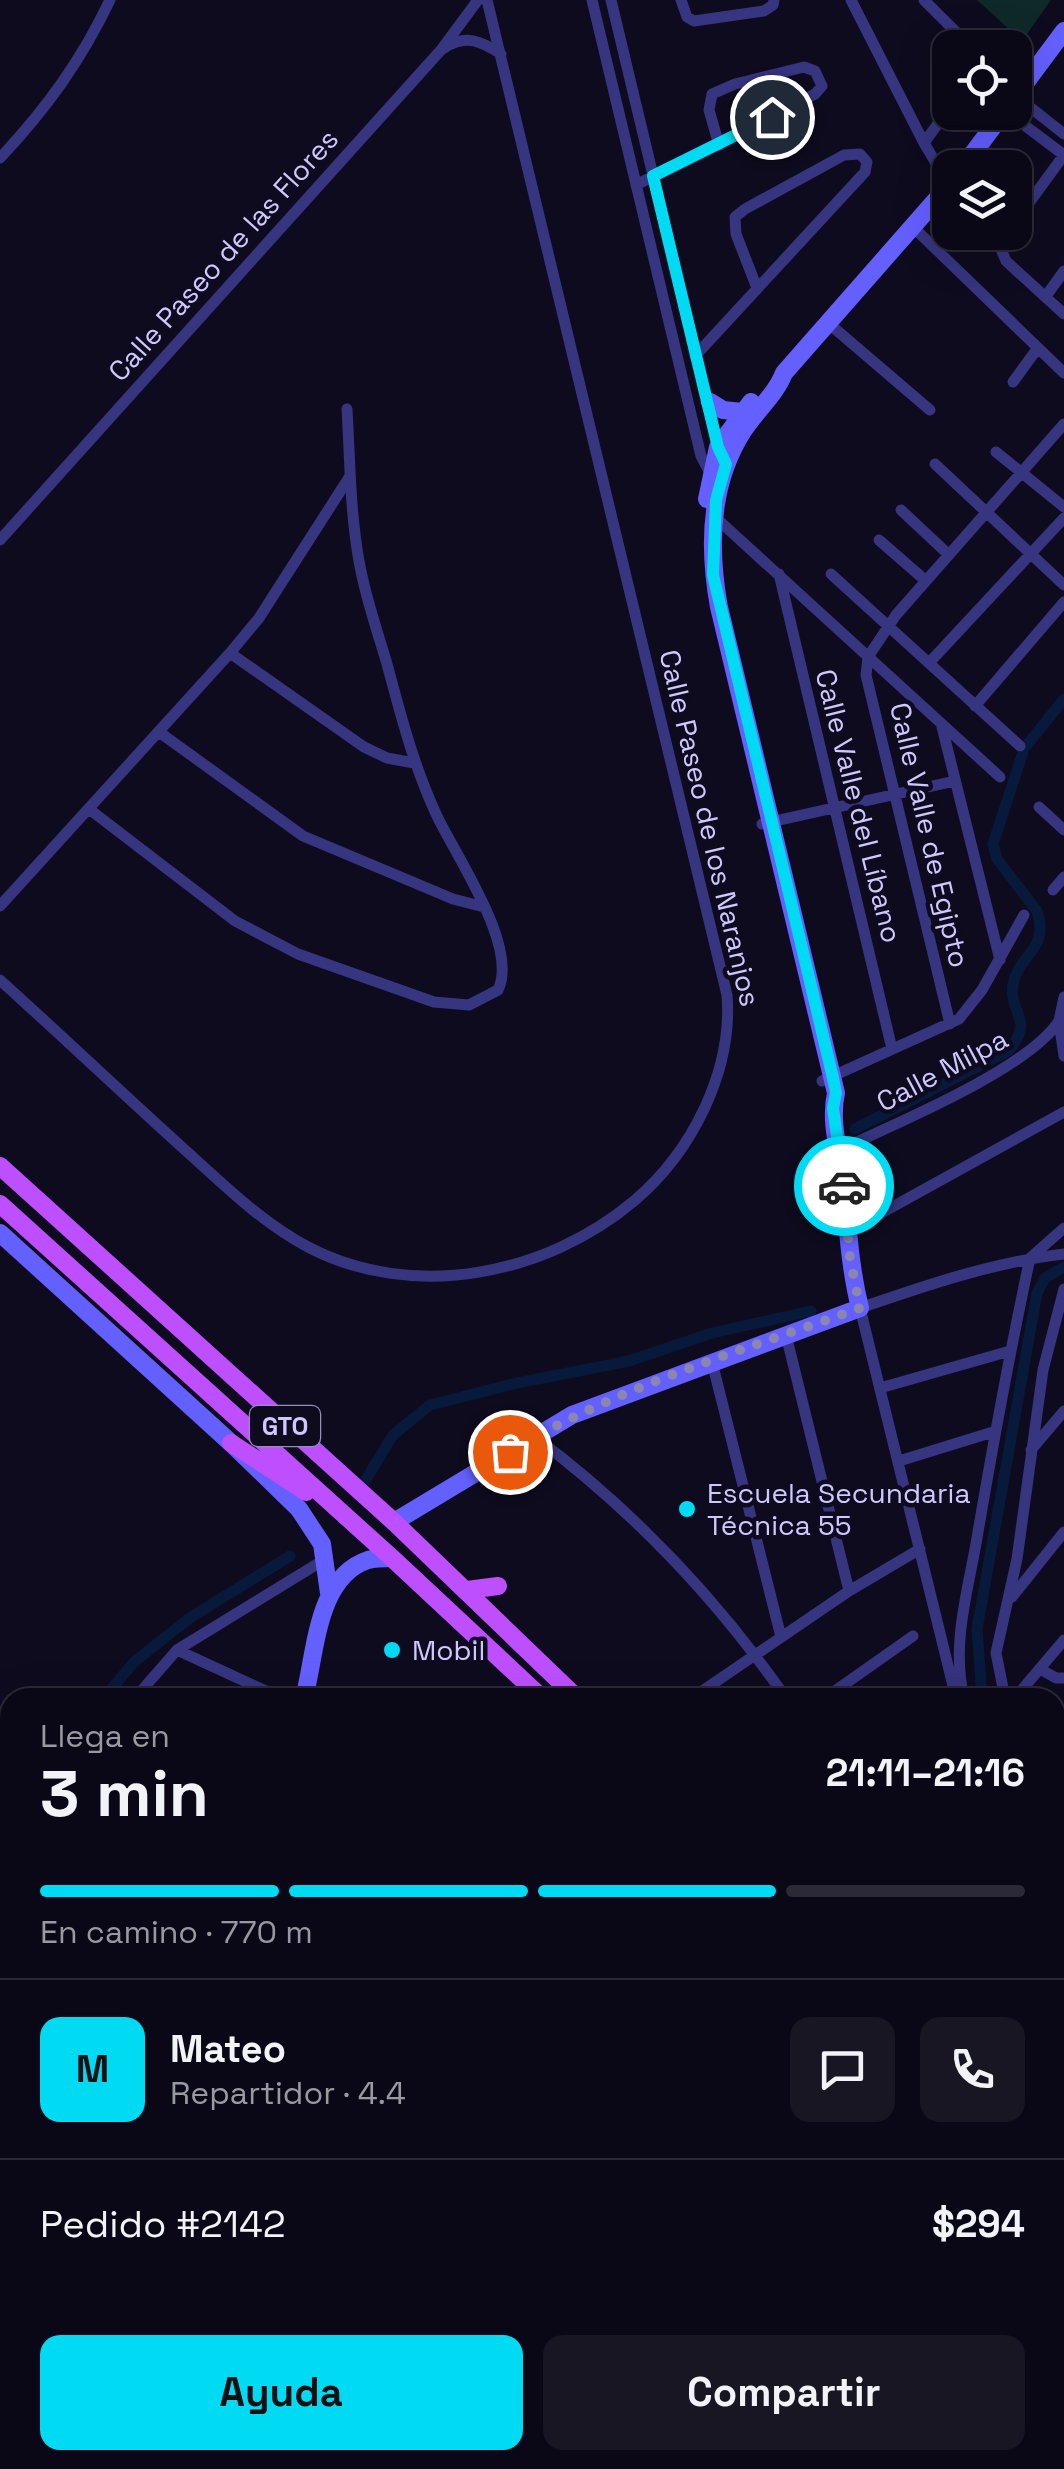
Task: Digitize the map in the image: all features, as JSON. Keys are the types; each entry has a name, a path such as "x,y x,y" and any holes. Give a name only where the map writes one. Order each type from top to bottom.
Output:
{"main road":[{"name":"GTO","path":"0,1166 394,1522 571,1688"},
{"name":"GTO","path":"0,1204 531,1688"},
{"path":"231,1442 361,1530"},
{"path":"468,1590 498,1586"}],"street":[{"path":"0,158 61,88 88,47 110,0"},
{"name":"Calle Paseo de las Flores","path":"0,540 440,50 478,0"},
{"name":"Calle Paseo de los Naranjos","path":"0,980 271,1224 339,1262 375,1271 457,1275 499,1269 575,1242 645,1191 674,1158 696,1122 716,1081 726,1048 727,995 487,0"},
{"path":"592,0 701,456 719,467"},
{"path":"611,0 710,402 719,467 713,575 828,1080 860,1308 954,1688"},
{"path":"681,0 687,17 694,22 764,12 773,6 774,0"},
{"path":"851,0 932,156"},
{"path":"924,0 954,30"},
{"path":"1032,74 1064,31"},
{"path":"440,50 455,41 474,40 500,54"},
{"path":"636,185 719,145 815,94 822,86 816,71 804,67 735,84 712,94 709,110 719,145"},
{"path":"1032,110 1064,134"},
{"path":"924,143 933,130"},
{"path":"976,150 992,130"},
{"path":"1030,130 1064,155 1032,199"},
{"path":"696,356 865,172 867,162 860,154 844,155 735,217 736,234 757,288"},
{"path":"719,467 784,373 932,205"},
{"path":"913,227 1064,373"},
{"path":"1001,250 1006,261 1064,314"},
{"path":"1046,296 1064,271"},
{"path":"827,322 930,410"},
{"path":"1014,382 1037,349"},
{"path":"767,822 716,634 705,576 706,512 719,467 742,412 773,378 784,373"},
{"path":"710,402 723,410 742,412"},
{"path":"89,810 235,921 298,954 434,1002 469,1005 498,990 505,965 496,933 414,763 359,560 347,409"},
{"path":"868,657 926,582 1064,424"},
{"path":"996,452 1064,508"},
{"path":"935,464 1064,584"},
{"path":"0,906 259,618 351,475"},
{"path":"901,510 949,555"},
{"path":"714,517 1000,777"},
{"path":"929,663 1064,518"},
{"path":"879,540 926,582"},
{"name":"Calle Valle del Líbano","path":"779,574 892,1049"},
{"path":"830,574 1020,746"},
{"path":"976,706 1064,602"},
{"path":"230,653 364,747 387,758 414,763"},
{"name":"Calle Valle de Egipto","path":"868,657 866,675 950,1024"},
{"path":"942,723 1000,960"},
{"path":"159,732 304,836 436,892 484,907"},
{"path":"767,822 955,781"},
{"path":"1039,807 1064,830"},
{"path":"1053,890 1064,878"},
{"path":"828,1080 950,1024 973,1004 1024,916"},
{"path":"1064,997 1059,1021 1064,1056"},
{"name":"Calle Milpa","path":"839,1150 1016,1060 1049,1037 1059,1021"},
{"path":"847,1232 1064,1112"},
{"path":"962,1688 959,1644 993,1432 1030,1258 1064,1228"},
{"path":"0,1233 231,1442 299,1508 315,1530 327,1558 329,1593 312,1688"},
{"path":"394,1522 572,1415 613,1398 939,1282 1030,1258 1064,1254"},
{"path":"1003,1688 996,1653 1009,1600 1043,1370 1064,1289"},
{"path":"786,1335 849,1591"},
{"path":"880,1388 1010,1351"},
{"path":"712,1362 781,1637"},
{"path":"1031,1450 1064,1411"},
{"path":"899,1461 993,1432"},
{"path":"535,1437 651,1537 757,1656 779,1688"},
{"path":"1009,1600 1064,1532"},
{"path":"707,1688 849,1591 920,1549"},
{"path":"144,1688 176,1650 327,1558"},
{"path":"329,1593 349,1572 368,1560 392,1558"},
{"path":"839,1688 912,1636"},
{"path":"1024,1688 1064,1640"},
{"path":"176,1650 259,1688"},
{"path":"1040,1670 1064,1678"}],"green space":[{"path":"977,0 1051,0 1030,30 1010,30"}],"waterway":[{"path":"1027,745 1064,699"},
{"path":"855,1129 1008,1051 1020,1032 1013,984 1037,943 1040,924 1037,911 997,859 993,844 1023,752"},
{"path":"981,1688 977,1629 1037,1293 1045,1278 1064,1267"},
{"path":"365,1481 393,1435 430,1405 629,1361 712,1333 811,1311"},
{"path":"112,1688 134,1662 191,1617 290,1556"}],"way so far":[{"path":"510,1452 572,1415 613,1398 860,1308 850,1258 844,1186"}],"place":[{"name":"Escuela Secundaria Técnica 55","path":"687,1509"},
{"name":"Mobil","path":"392,1650"}],"route":[{"path":"772,117 653,176 718,447 726,464 716,500 713,575 833,1078 833,1108 844,1186"}]}
